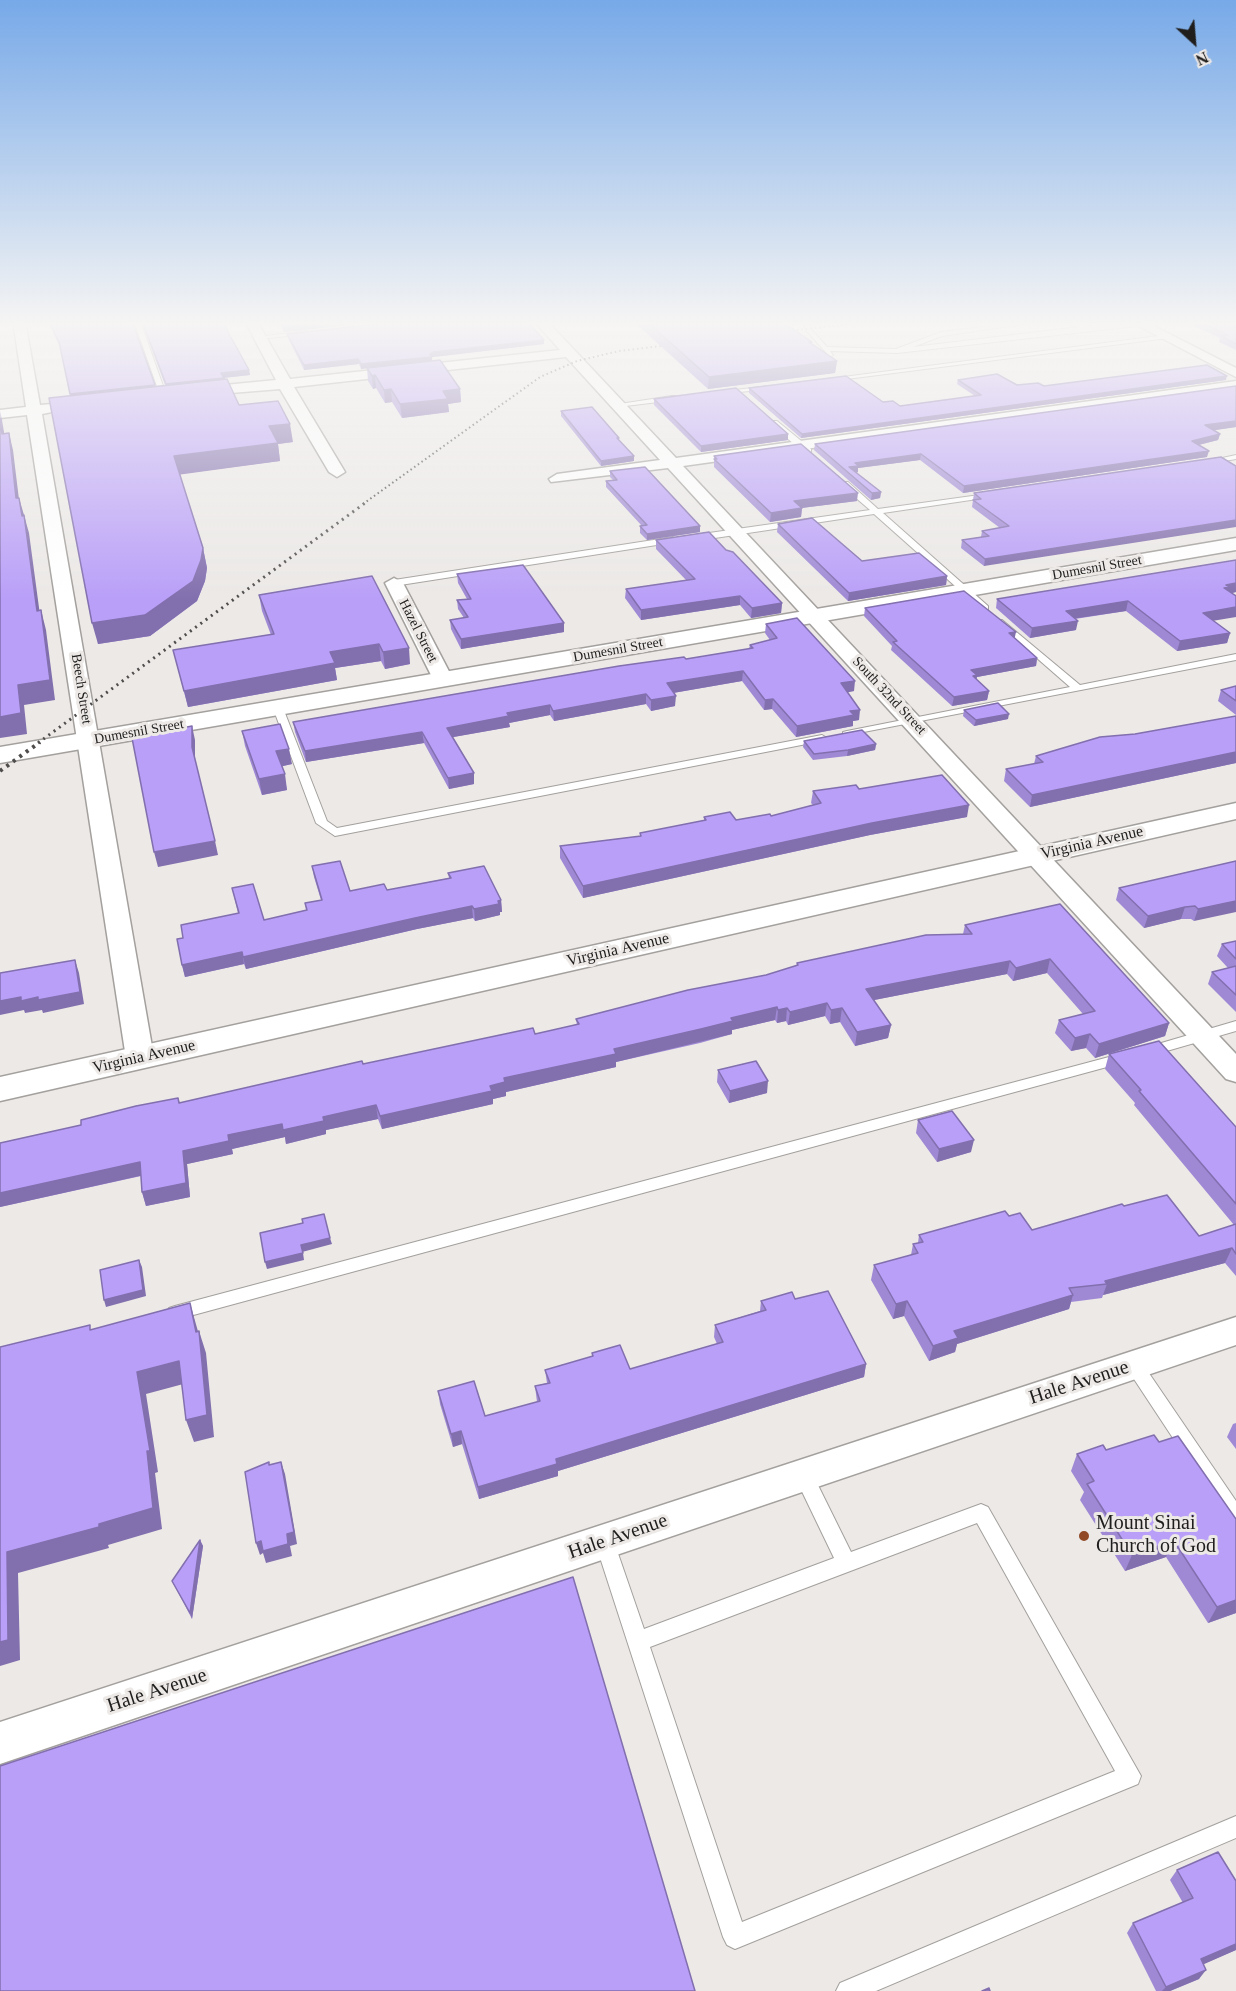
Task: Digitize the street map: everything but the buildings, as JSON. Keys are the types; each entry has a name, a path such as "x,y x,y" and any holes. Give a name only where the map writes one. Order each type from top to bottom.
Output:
{"main road":[{"name":"Dumesnil Street","path":"0,755 1236,544"},
{"name":"Virginia Avenue","path":"0,1089 1236,811"}],"street":[{"name":"Beech Street","path":"37,414 140,1058"},
{"path":"301,414 337,472"},
{"name":"South 32nd Street","path":"625,414 1236,1072"},
{"path":"556,479 1034,414"},
{"name":"Hazel Street","path":"394,583 443,680"},
{"name":"Hale Avenue","path":"0,1743 1236,1331"}],"lane":[{"path":"770,419 819,460"},
{"path":"1193,464 1236,457"},
{"path":"835,475 1077,688"},
{"path":"394,583 1002,493"},
{"path":"278,708 322,823 334,832 1236,657"},
{"path":"160,1317 903,1118 1236,1026"},
{"path":"1134,1365 1236,1517"},
{"path":"803,1475 846,1562"},
{"path":"605,1542 735,1937 1130,1776 981,1513 638,1641"},
{"path":"848,1991 1236,1827"}],"railway":[{"path":"363,504 489,414"},
{"path":"38,743 365,503"},
{"path":"0,771 40,742"}],"place":[{"name":"Mount Sinai Church of God","path":"1084,1536"}]}
